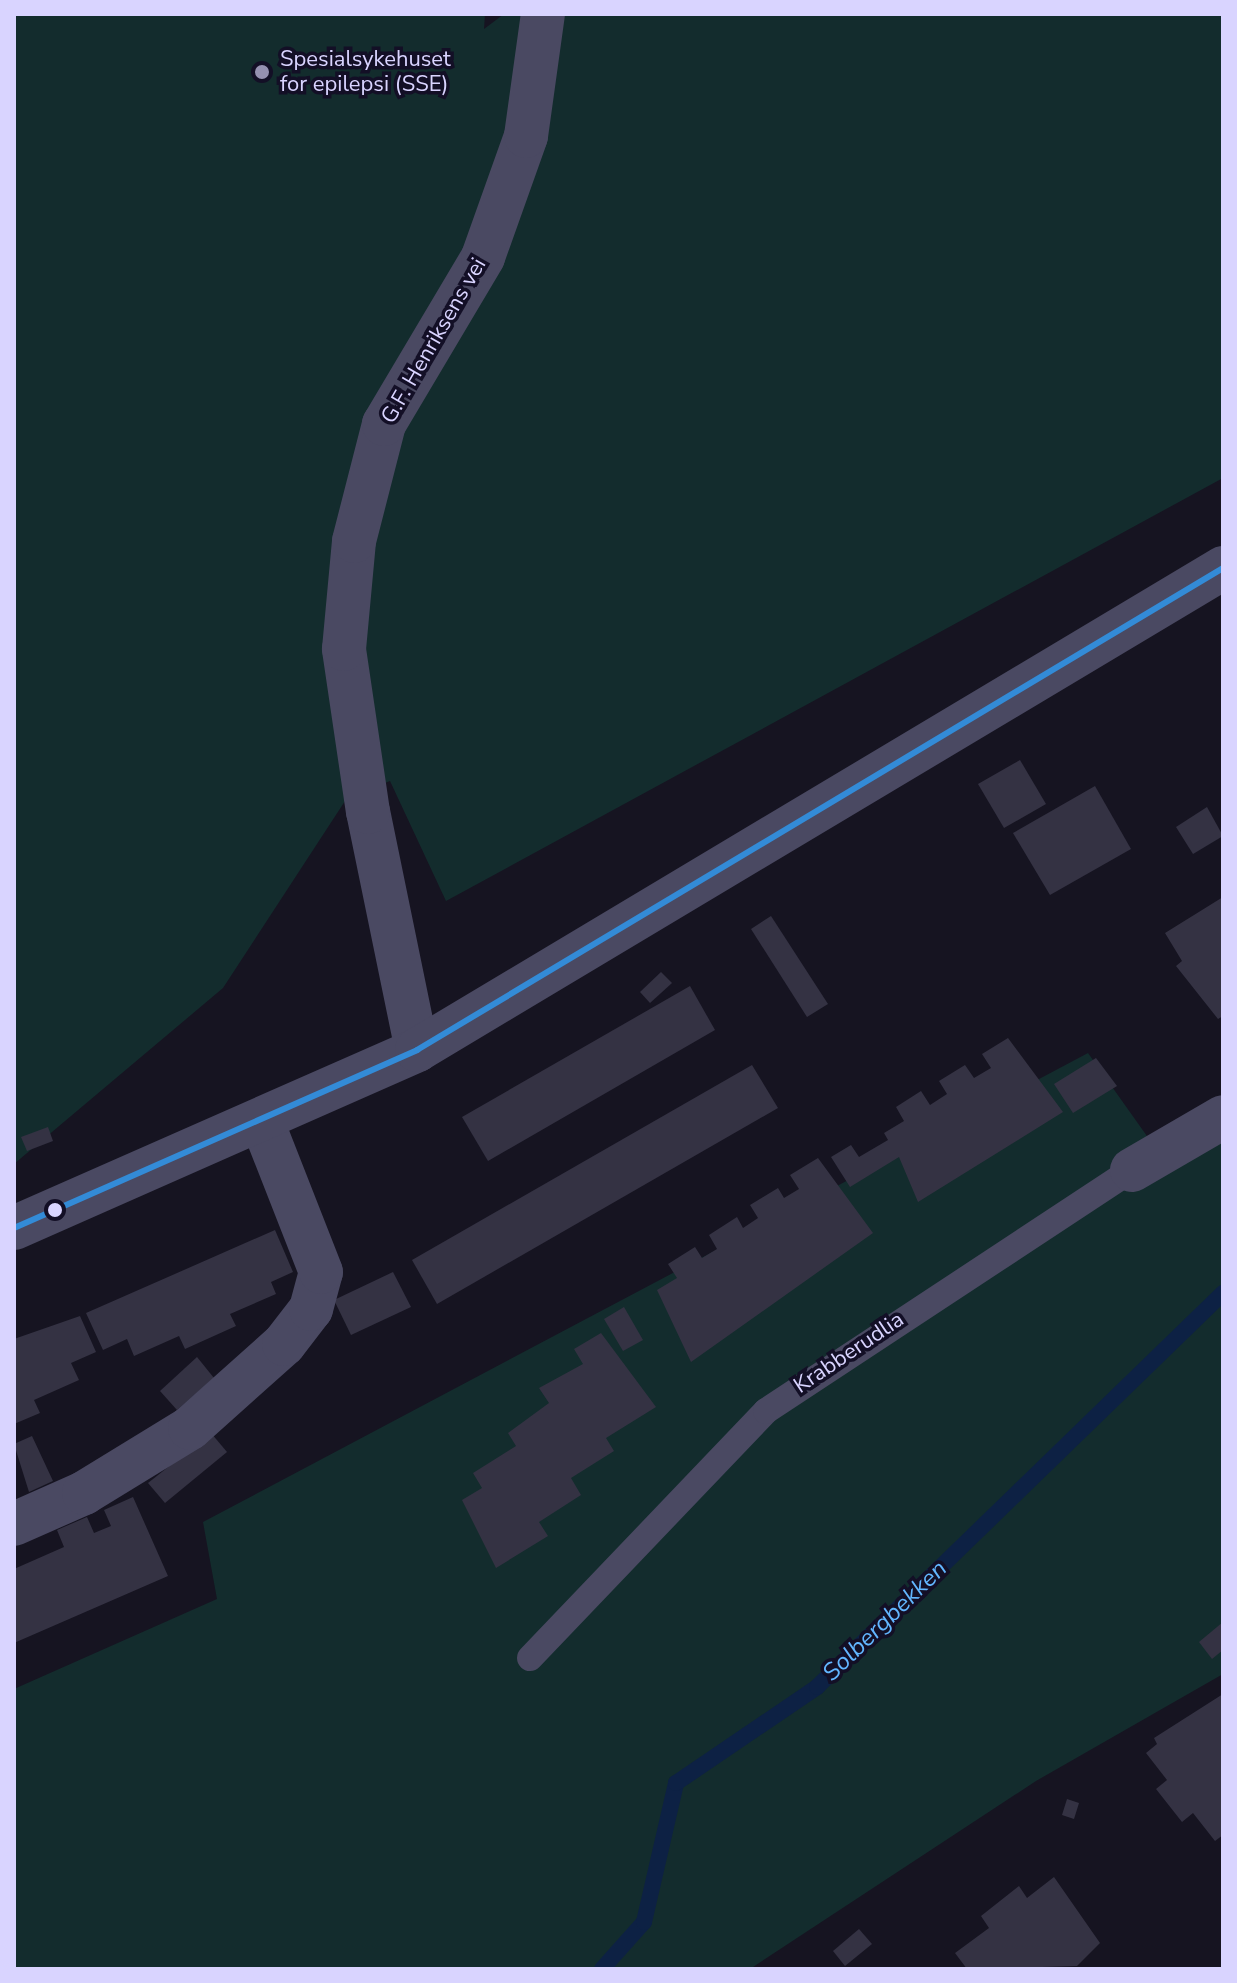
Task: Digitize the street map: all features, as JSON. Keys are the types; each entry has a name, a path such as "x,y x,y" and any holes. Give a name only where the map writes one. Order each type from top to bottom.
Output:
{"street":[{"name":"G.F. Henriksens vei","path":"417,1050 368,812 344,649 354,541 384,424 489,242 526,136 543,14"},
{"path":"14,1228 263,1124 417,1050 1223,568"},
{"name":"Krabberudlia","path":"1132,1170 1223,1117"},
{"path":"14,1524 84,1493 190,1428 284,1344 311,1309 321,1272 263,1124"}],"lane":[{"name":"Krabberudlia","path":"530,1658 766,1411 1132,1170"}],"green space":[{"path":"14,14 485,14 484,29 504,14 1223,14 1223,478 446,901 390,781 347,798 223,988 14,1164"},
{"path":"1088,1053 1159,1153 1223,1127 1223,1674 1036,1781 750,1969 14,1969 14,1689 217,1599 203,1522"}],"building":[{"path":"1020,760 1046,804 1004,828 978,784"},
{"path":"1095,786 1131,849 1050,895 1013,833"},
{"path":"1207,807 1223,836 1193,854 1176,827"},
{"path":"1223,897 1223,1016 1218,1019 1176,966 1182,961 1165,933"},
{"path":"771,916 828,1004 807,1017 751,929"},
{"path":"661,972 672,983 650,1003 640,992"},
{"path":"690,986 715,1030 488,1161 462,1117"},
{"path":"1008,1038 1063,1112 918,1202 899,1157 850,1187 831,1157 851,1145 859,1157 888,1140 884,1133 904,1121 896,1107 921,1091 930,1105 947,1094 939,1081 965,1065 974,1078 991,1068 982,1054"},
{"path":"1096,1058 1117,1086 1073,1113 1054,1084"},
{"path":"752,1065 778,1108 437,1304 412,1260"},
{"path":"48,1127 53,1141 27,1151 21,1137"},
{"path":"818,1158 873,1233 691,1362 657,1290 677,1278 668,1264 695,1247 702,1258 717,1249 709,1235 737,1217 743,1228 758,1218 750,1205 778,1188 784,1198 799,1189 790,1175"},
{"path":"275,1230 293,1272 271,1282 276,1294 230,1314 236,1326 185,1349 179,1336 134,1356 127,1339 103,1350 86,1313"},
{"path":"393,1272 411,1307 351,1335 334,1300"},
{"path":"624,1307 643,1340 623,1351 604,1319"},
{"path":"80,1316 96,1352 71,1363 79,1380 34,1400 40,1413 14,1424 14,1339"},
{"path":"601,1333 656,1407 606,1438 614,1451 571,1478 581,1495 539,1522 548,1536 496,1568 462,1500 482,1488 473,1473 516,1446 508,1433 549,1403 539,1388 583,1364 574,1349"},
{"path":"197,1357 214,1378 177,1410 160,1391"},
{"path":"211,1433 227,1452 165,1503 148,1483"},
{"path":"32,1436 53,1481 29,1492 14,1444"},
{"path":"133,1497 168,1576 14,1643 14,1569 64,1547 57,1530 87,1517 94,1533 111,1526 104,1510"},
{"path":"1223,1622 1223,1650 1212,1659 1199,1642"},
{"path":"1223,1694 1223,1835 1215,1841 1193,1813 1182,1822 1156,1789 1167,1780 1146,1753 1157,1744 1154,1738"},
{"path":"1067,1799 1079,1803 1074,1819 1062,1815"},
{"path":"1054,1877 1100,1943 1077,1966 967,1969 955,1953 989,1928 981,1916 1019,1886 1027,1898"},
{"path":"859,1929 872,1944 845,1966 833,1951"}],"waterway":[{"name":"Solbergbekken","path":"602,1969 644,1922 676,1783 817,1687 1223,1293"}],"transit line":[{"path":"14,1228 417,1050 1223,568"}],"place":[{"name":"Spesialsykehuset for epilepsi (SSE)","path":"262,72"}]}
